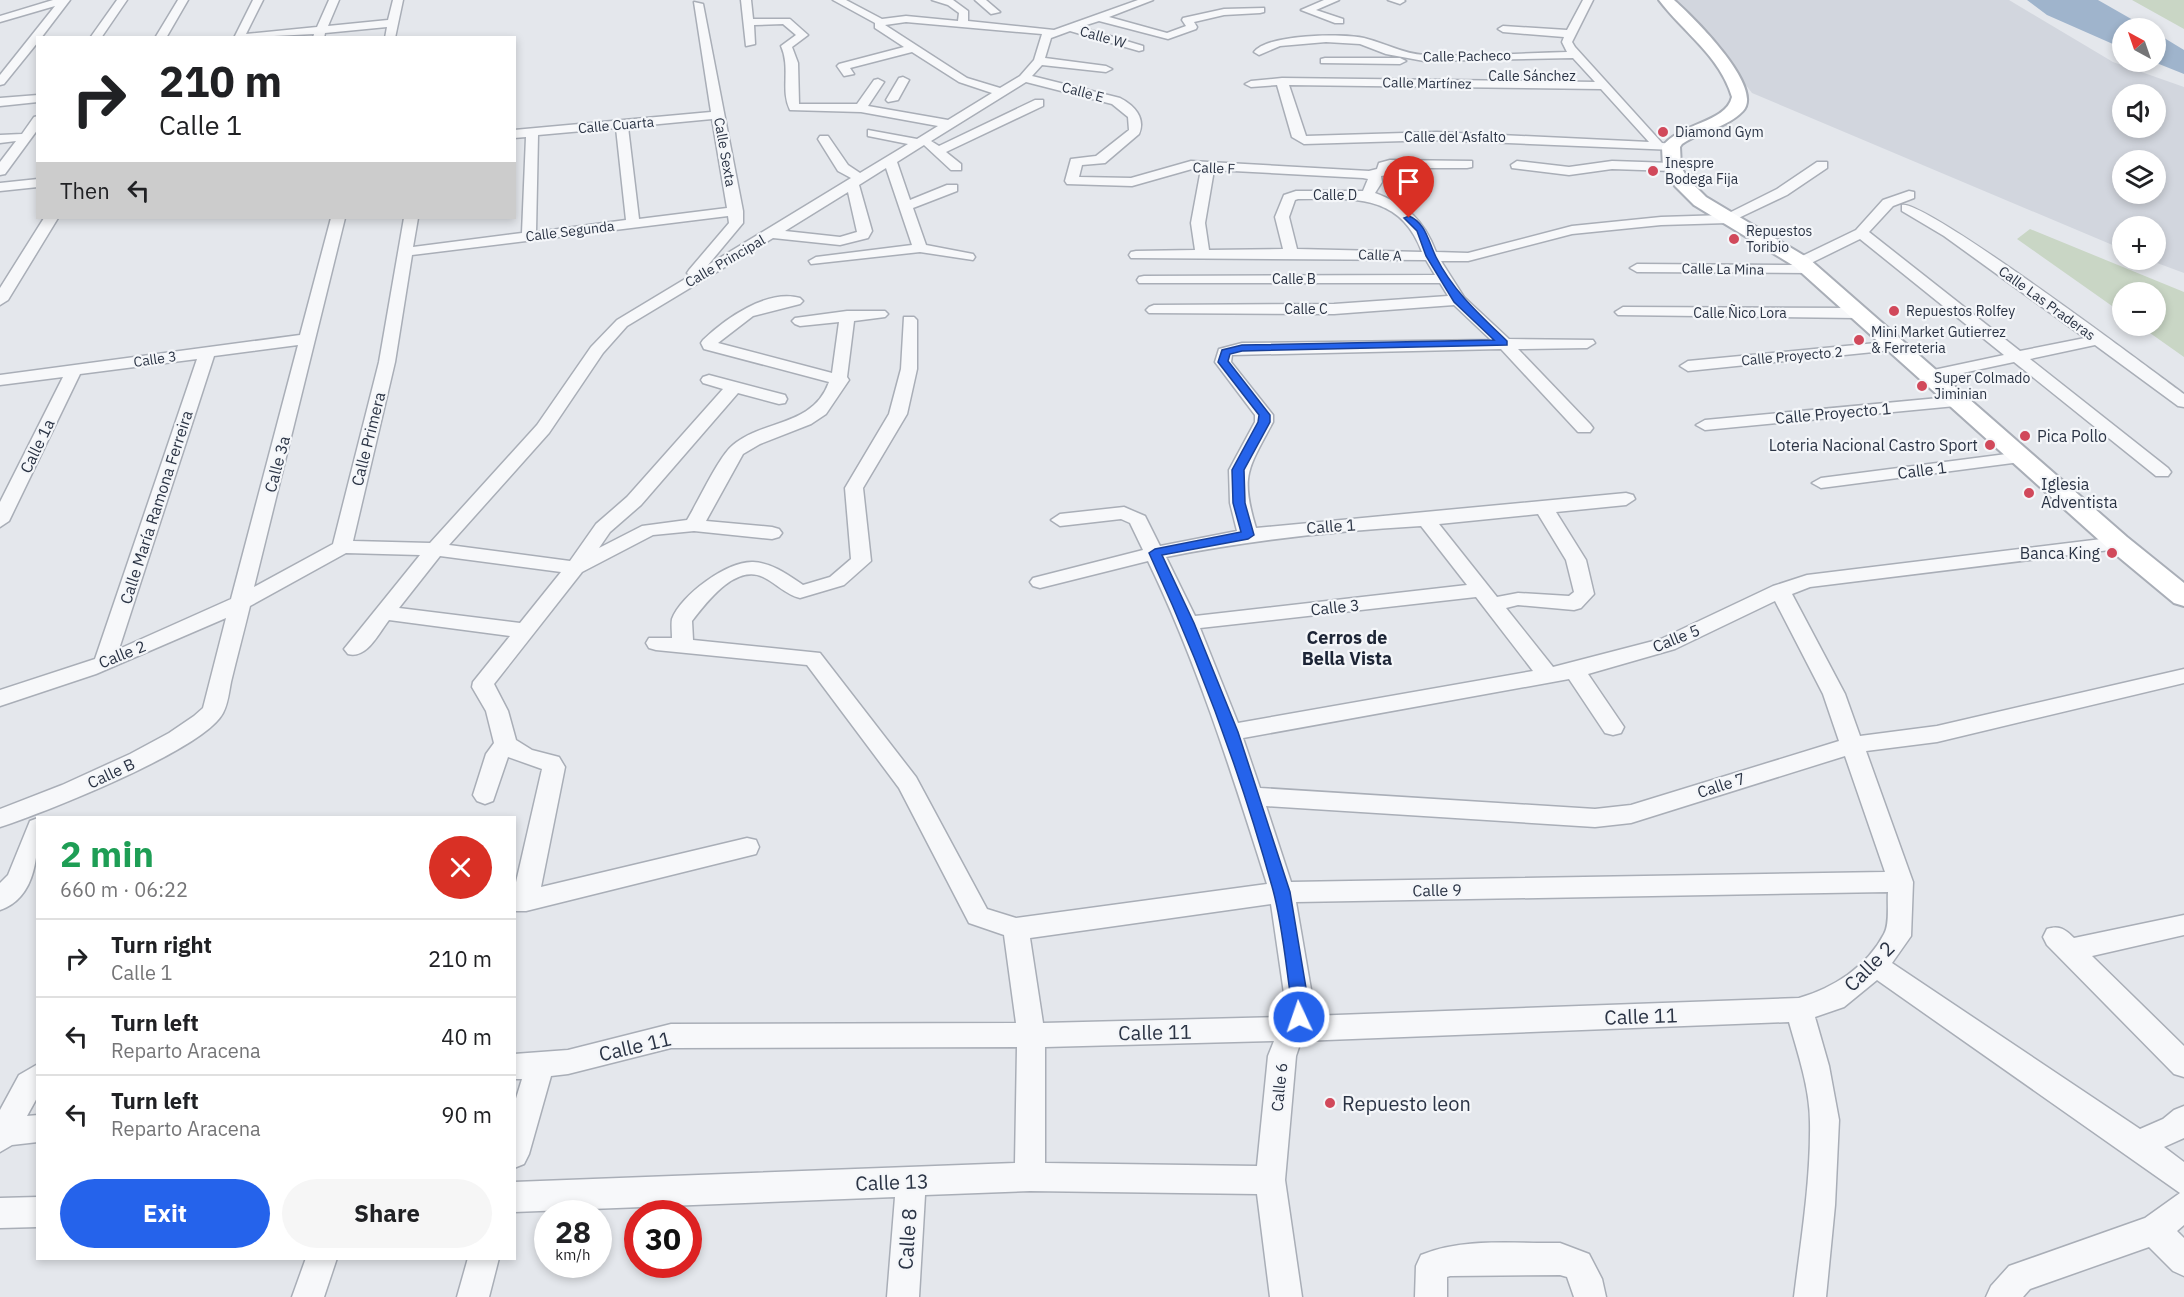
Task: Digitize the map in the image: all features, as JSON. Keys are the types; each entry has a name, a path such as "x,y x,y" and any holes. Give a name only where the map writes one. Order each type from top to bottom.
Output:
{"main road":[{"path":"1665,0 1706,42 1736,81 1742,96 1741,102 1730,113 1683,134 1667,153 1681,182 1700,201 1805,266 2118,543 2181,592"}],"street":[{"path":"0,19 64,0"},
{"path":"37,36 64,0"},
{"path":"96,36 122,0"},
{"path":"161,36 183,0"},
{"path":"242,36 258,0"},
{"path":"319,34 334,0"},
{"path":"391,36 398,0"},
{"path":"746,0 750,44"},
{"path":"838,0 873,16 880,22 879,26 963,80 1039,104 938,151"},
{"path":"937,0 950,1 964,13 963,24"},
{"path":"980,0 995,12"},
{"path":"880,22 906,19 1052,32 1099,12 1148,0"},
{"path":"1206,0 1224,12"},
{"path":"1339,21 1306,10 1336,0 1345,0"},
{"path":"1588,0 1567,42 1574,55 1667,153"},
{"name":"Calle Sexta","path":"687,283 736,223 736,211 698,4"},
{"path":"1099,12 1170,36 1192,27 1187,20 1224,12 1260,10"},
{"path":"748,22 786,21 803,35 786,46 795,70 791,97 795,107 819,103 950,124"},
{"path":"280,36 319,34 394,23"},
{"name":"Calle W","path":"1067,27 1139,48"},
{"path":"1503,29 1572,34"},
{"name":"Calle Principal","path":"355,649 435,549 543,429 610,334 622,322 771,234 855,180 922,142 1024,78 1039,61 1044,39 1052,32"},
{"path":"0,82 36,38"},
{"name":"Calle Pacheco","path":"1258,52 1279,43 1335,39 1362,41 1390,52 1424,58 1574,55"},
{"path":"1067,64 1112,40"},
{"path":"848,74 843,66 913,48"},
{"path":"0,60 36,57"},
{"path":"1325,61 1403,61 1424,58"},
{"path":"1039,61 1106,69"},
{"name":"Calle E","path":"1024,78 1126,105 1135,118 1135,131 1100,160 1092,161"},
{"name":"Calle del Asfalto","path":"1286,78 1301,140 1437,136 1667,153"},
{"name":"Calle Martínez","path":"1251,84 1286,78 1600,81"},
{"path":"892,100 903,80"},
{"path":"861,108 878,82"},
{"path":"1054,85 1107,86"},
{"path":"869,97 908,103"},
{"path":"0,102 36,98"},
{"name":"Calle Cuarta","path":"516,134 718,115"},
{"path":"0,171 36,123"},
{"path":"622,124 633,223"},
{"path":"528,236 532,132"},
{"path":"872,133 922,142 938,151 956,167"},
{"path":"0,139 25,137"},
{"path":"771,234 840,241 863,235 865,231 855,180 843,168 824,139"},
{"path":"1517,165 1569,171 1612,165 1667,153"},
{"path":"890,160 920,248"},
{"name":"Calle F","path":"1092,161 1076,162 1072,181 1132,182 1188,166 1370,175"},
{"path":"1366,195 1375,182 1370,175 1383,172 1384,166 1390,164 1467,164"},
{"path":"1728,219 1782,192 1822,165"},
{"path":"1203,254 1198,223 1208,166"},
{"path":"0,187 36,183"},
{"path":"905,207 952,188"},
{"name":"Calle D","path":"1291,253 1282,217 1289,198 1296,195 1366,195 1391,204 1421,230 1431,256 1458,300 1503,343 1584,428"},
{"name":"Calle Las Praderas","path":"1861,234 1888,204 1908,201 2184,402"},
{"name":"Calle Segunda","path":"405,252 736,211"},
{"path":"0,300 50,219"},
{"name":"Calle 3a","path":"213,711 338,219"},
{"name":"Calle Primera","path":"342,547 387,362 411,219"},
{"name":"Calle A","path":"1136,255 1291,253 1468,258 1572,230 1661,221 1728,219"},
{"path":"1805,266 1861,234 2162,472"},
{"path":"816,261 920,248 968,256"},
{"name":"Calle La Mina","path":"1637,268 1805,266"},
{"path":"0,274 17,272"},
{"name":"Calle B","path":"1144,280 1444,279"},
{"name":"Calle C","path":"1154,310 1334,309 1458,300"},
{"path":"795,302 749,310 723,329 709,343 710,346 841,380"},
{"name":"Calle Ñico Lora","path":"1623,312 1856,313"},
{"path":"800,321 880,314"},
{"path":"694,525 736,451 745,442 787,429 815,415 841,380 847,316"},
{"path":"656,642 683,644 682,620 707,589 740,568 764,570 800,592 837,581 861,561 854,488 898,414 909,369 909,320"},
{"name":"Calle 3","path":"0,380 309,339"},
{"path":"1930,375 2097,340"},
{"path":"1248,535 1239,503 1238,470 1264,422 1264,415 1223,362 1225,352 1242,348 1587,343"},
{"name":"Calle Proyecto 2","path":"1688,366 1897,346"},
{"name":"Calle María Ramona Ferreira","path":"104,662 207,352"},
{"name":"Calle 1a","path":"0,521 74,370"},
{"path":"709,380 779,399"},
{"path":"734,387 634,501 603,528 575,568 484,682 483,687 497,711 506,745 525,756 551,763 554,772 520,901 747,847"},
{"name":"Calle Proyecto 1","path":"1705,425 1960,401"},
{"name":"Calle 1","path":"1821,483 2022,457"},
{"name":"Calle 1","path":"1040,582 1155,553 1248,535 1340,525 1426,520 1626,499"},
{"name":"Calle 3","path":"1188,623 1487,597 1574,603 1584,594 1576,560 1544,508"},
{"name":"Calle 6","path":"1060,520 1124,513 1138,520 1188,623 1230,732 1282,892 1300,1006 1294,1029 1282,1056 1270,1180 1286,1297"},
{"path":"1426,520 1549,677"},
{"path":"241,602 342,547 435,549 575,568 655,527 694,525 772,533"},
{"name":"Calle 5","path":"1230,732 1574,671 1668,644 1780,591 1807,581 2118,543"},
{"name":"Calle 2","path":"1780,591 1834,694 1901,882 1898,936 1875,965 1857,983 1834,999 1799,1010"},
{"name":"Calle 2","path":"0,698 104,662 241,602"},
{"path":"384,613 526,631"},
{"name":"Calle 9","path":"683,644 813,658 908,783 978,916 1016,929 1282,892 1901,882"},
{"path":"1574,671 1613,727"},
{"name":"Calle 7","path":"1250,796 1595,818 1631,814 1853,745 1937,734 2184,676"},
{"name":"Calle B","path":"41,816 182,738 213,711"},
{"path":"485,795 497,754 506,745"},
{"name":"Calle B","path":"0,818 36,816"},
{"path":"0,900 18,880 36,830"},
{"path":"2184,925 2063,944 2184,1065"},
{"path":"1016,929 1031,1035 1029,1177"},
{"path":"1875,965 2137,1144 2184,1180"},
{"path":"1799,1010 1815,1066 1825,1120 1820,1205 1810,1297"},
{"name":"Calle 11","path":"528,1066 568,1062 671,1036 1031,1035 1294,1029 1799,1010"},
{"path":"516,1141 528,1066"},
{"path":"1,1135 29,1084 36,1078"},
{"path":"2137,1144 2173,1129 2184,1119"},
{"path":"1,1135 36,1128"},
{"name":"Calle 13","path":"516,1197 1029,1177 1270,1180"},
{"name":"Calle 8","path":"903,1297 911,1182"},
{"path":"2002,1297 2020,1278 2154,1230 2184,1206"},
{"path":"0,1213 36,1212"},
{"path":"2154,1230 2184,1260"},
{"path":"1431,1297 1432,1266 1450,1260 1560,1259 1578,1265 1586,1279 1590,1297"},
{"path":"308,1297 321,1260"},
{"path":"473,1297 483,1260"}],"shaded area":[{"path":"1673,0 2009,0 2112,61 2112,72 2141,72 2184,87 2184,273 2166,266 2166,216 2112,216 2112,245 1752,93 1691,14"}],"green space":[{"path":"2132,0 2184,0 2184,29"},
{"path":"2030,229 2112,263 2112,270 2130,270 2160,282 2112,282 2112,306 2017,239"},
{"path":"2166,285 2184,292 2184,357 2154,336 2166,336"}],"water":[{"path":"2027,0 2098,0 2130,18 2112,18 2112,44 2047,15"},
{"path":"2166,39 2184,50 2184,74 2166,67"}],"place":[{"name":"Diamond Gym","path":"1663,132"},
{"name":"Inespre Bodega Fija","path":"1653,171"},
{"name":"Repuestos Toribio","path":"1734,239"},
{"name":"Repuestos Rolfey","path":"1894,311"},
{"name":"Mini Market Gutierrez & Ferreteria","path":"1859,340"},
{"name":"Super Colmado Jiminian","path":"1922,386"},
{"name":"Pica Pollo","path":"2025,436"},
{"name":"Loteria Nacional Castro Sport","path":"1990,445"},
{"name":"Iglesia Adventista","path":"2029,493"},
{"name":"Banca King","path":"2112,553"},
{"name":"Repuesto leon","path":"1330,1103"}],"district":[{"name":"Cerros de Bella Vista","path":"1347,647"}],"route":[{"path":"1299,1017 1300,1006 1282,892 1230,732 1188,623 1155,553 1248,535 1239,503 1238,470 1264,422 1264,415 1223,362 1222,357 1225,352 1242,348 1503,343 1458,300 1431,256 1421,230 1409,218"}]}
